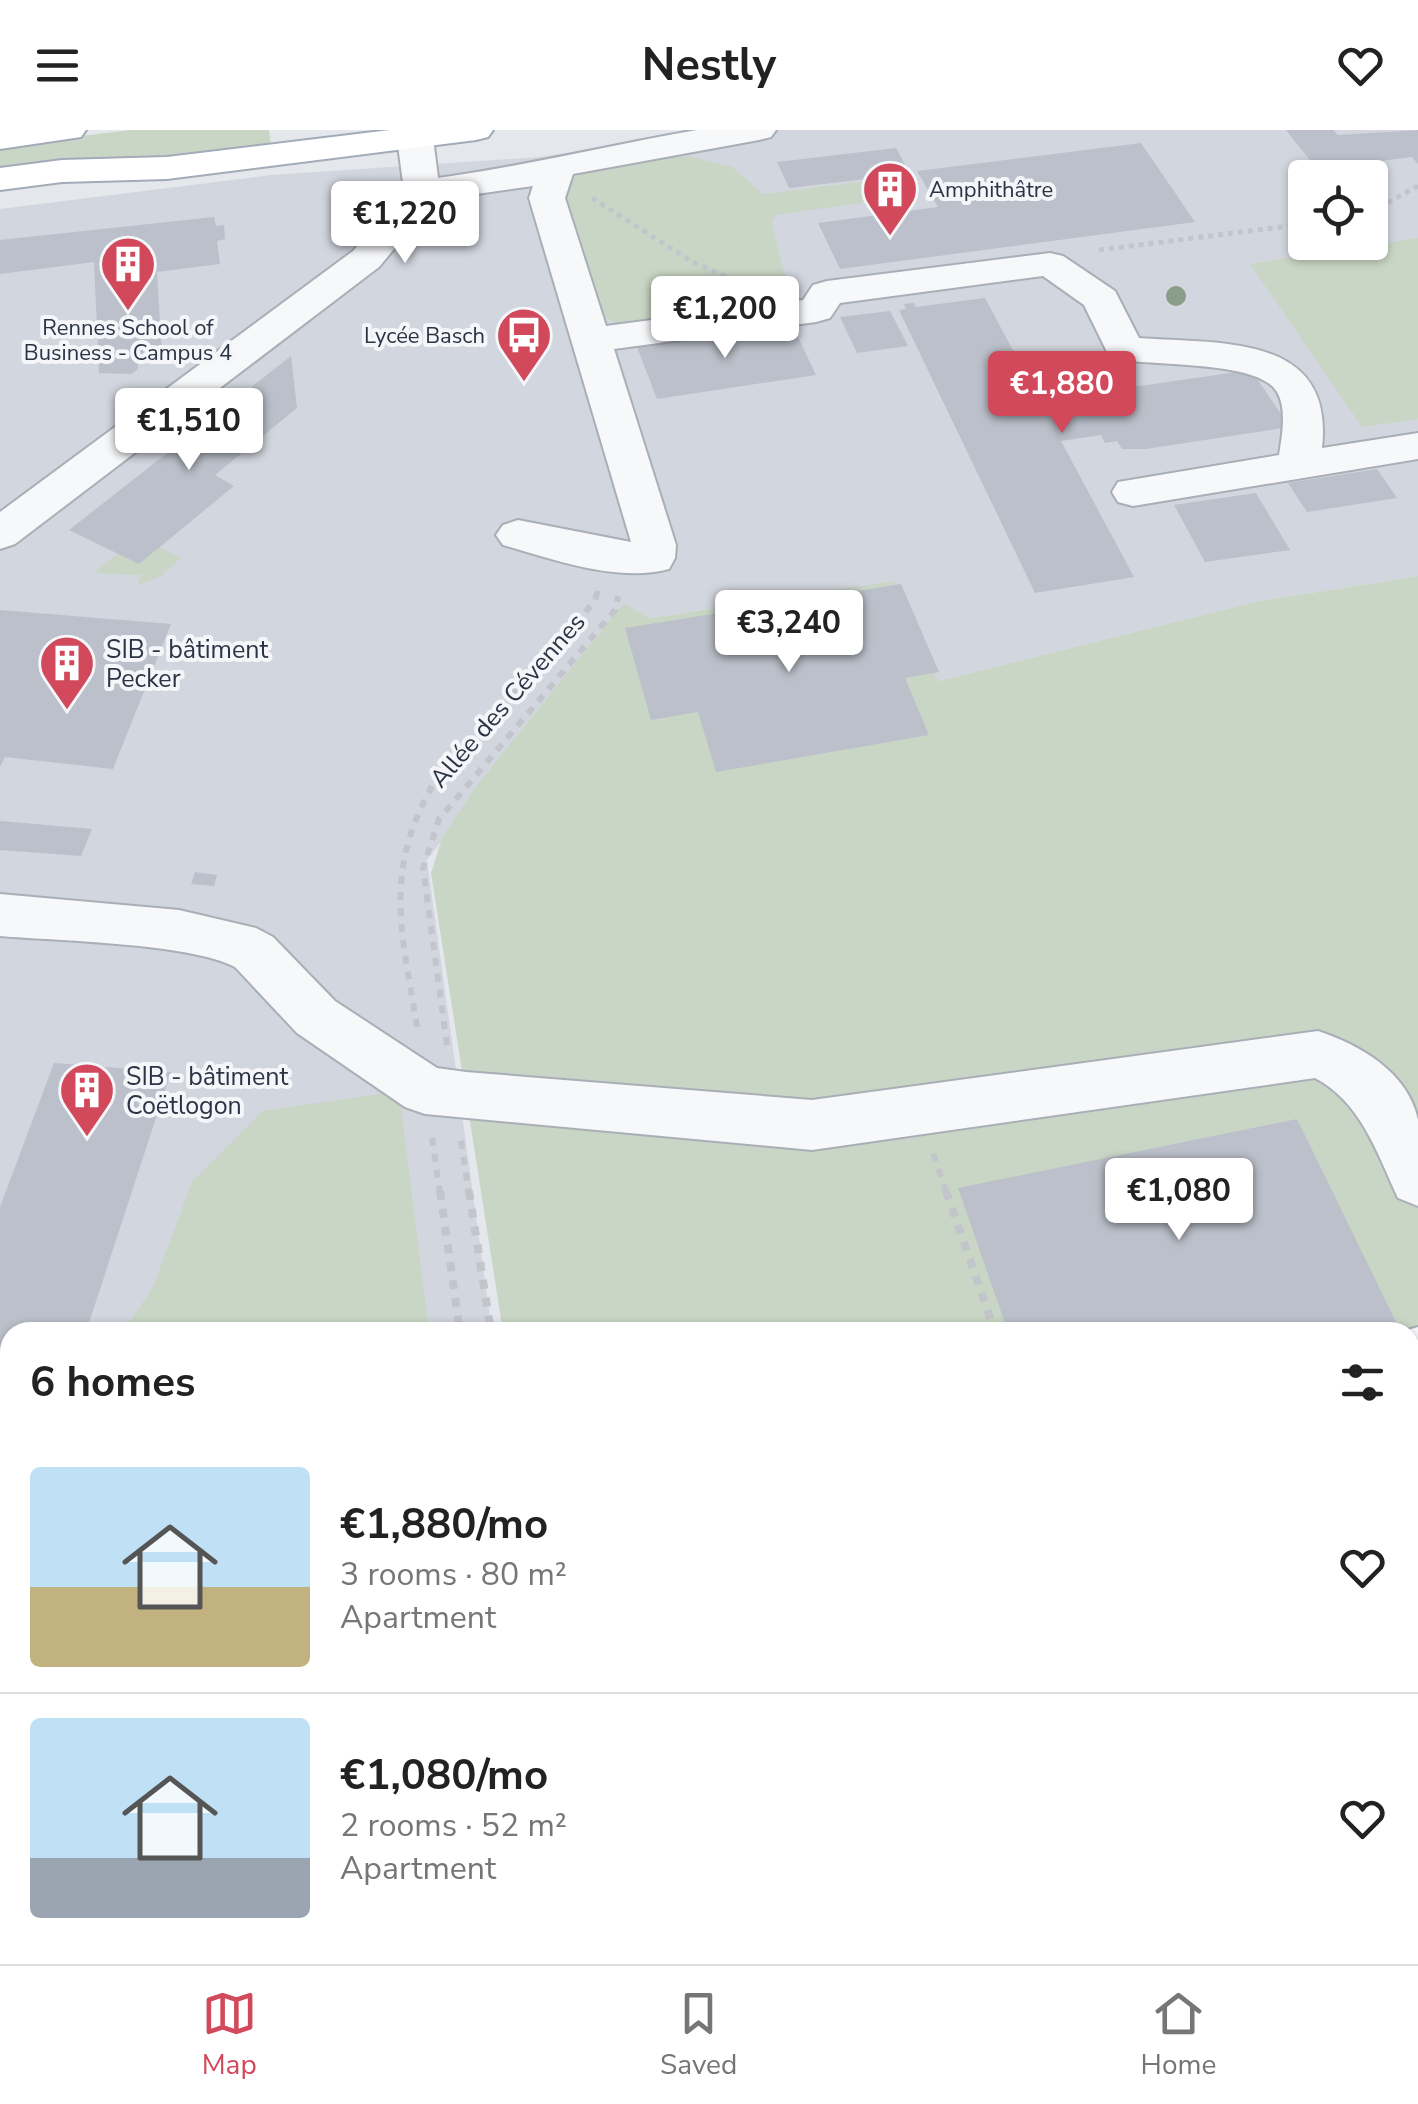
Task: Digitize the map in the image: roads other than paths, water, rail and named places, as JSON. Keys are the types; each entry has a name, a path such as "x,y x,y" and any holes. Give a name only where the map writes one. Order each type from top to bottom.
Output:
{"main road":[{"path":"0,138 69,130"},
{"path":"0,179 62,171 167,168 346,138 476,130"}],"street":[{"path":"365,200 544,174 570,162 759,130"},
{"path":"0,534 366,259 422,192 414,134"},
{"path":"334,284 349,227 365,200 346,138"},
{"path":"518,535 617,556 653,558 654,545 594,340 546,198 557,168"},
{"path":"594,340 816,310 827,293 1050,264 1101,300 1124,348 1261,361 1286,372 1298,393 1306,424 1299,465"},
{"path":"1133,492 1418,446"},
{"path":"0,915 178,931 237,943 254,952 316,1017 439,1092 812,1125 1318,1054 1354,1070 1369,1082 1418,1180"}],"place":[{"name":"Amphithâtre","path":"890,238"},
{"name":"Rennes School of Business - Campus 4","path":"128,313"},
{"name":"Lycée Basch","path":"524,384"},
{"name":"SIB - bâtiment Pecker","path":"67,712"},
{"name":"SIB - bâtiment Coëtlogon","path":"87,1139"}]}
